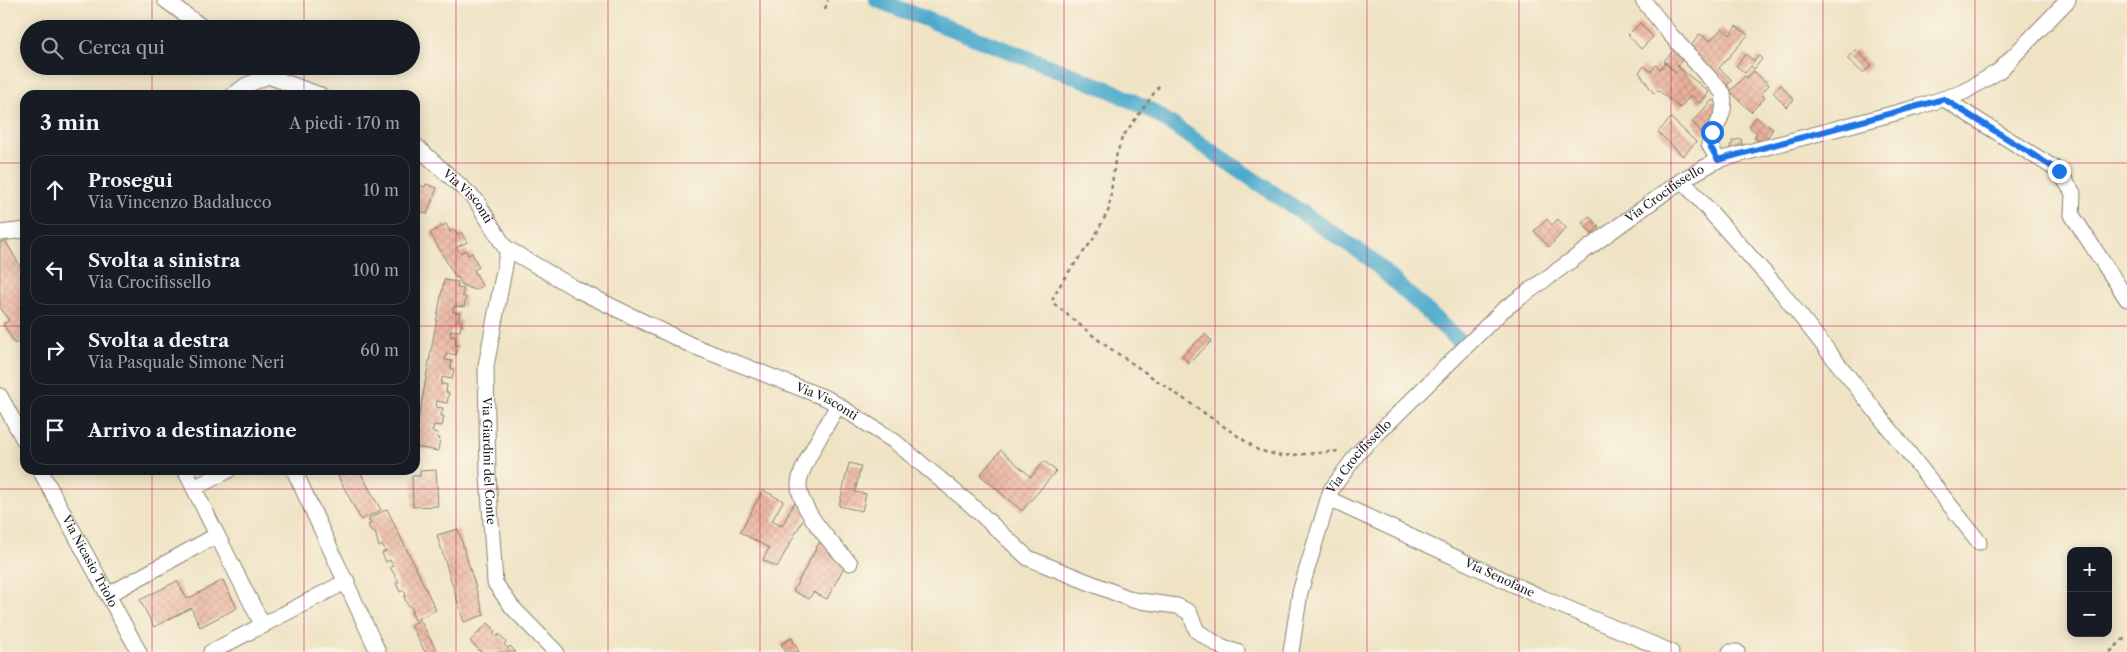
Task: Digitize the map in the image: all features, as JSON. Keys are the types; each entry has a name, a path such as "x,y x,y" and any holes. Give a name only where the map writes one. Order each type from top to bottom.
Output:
{"street":[{"path":"165,0 193,20"},
{"path":"1643,0 1669,33 1724,93 1725,105 1722,118 1712,132 1709,144 1718,160"},
{"name":"Via Crocifissello","path":"1291,652 1300,592 1331,490 1355,458 1503,310 1682,180 1718,160 1964,92 1999,71 2068,0"},
{"path":"240,90 268,76 306,90"},
{"path":"1944,99 2059,171 2072,193 2072,215 2127,299"},
{"name":"Via Visconti","path":"420,150 476,200 504,246 508,249 578,290 691,345 828,399 894,441 970,504 1028,558 1134,600 1177,606 1189,612 1197,630 1223,648 1237,652"},
{"path":"1682,180 1779,289 1980,542"},
{"path":"0,233 20,231"},
{"name":"Via Giardini del Conte","path":"508,249 486,366 488,475 496,584 512,607 556,652"},
{"path":"0,396 20,433"},
{"path":"838,405 806,464 798,483 800,495 822,534 850,563"},
{"name":"Via Nicasio Triolo","path":"43,475 139,652"},
{"path":"188,475 263,626"},
{"path":"194,488 219,475"},
{"path":"296,475 378,652"},
{"name":"Via Senofane","path":"1329,500 1543,598 1670,652"},
{"path":"108,595 217,535"},
{"path":"210,652 347,582"},
{"path":"1730,652 1737,652"}],"path":[{"path":"825,8 828,0"},
{"path":"1159,86 1132,121 1122,138 1115,160 1109,210 1094,238 1053,297 1053,303 1101,342 1258,450 1281,456 1344,451 1355,458"},
{"path":"2110,652 2127,636"}],"building":[{"path":"1640,23 1653,37 1641,49 1628,35"},
{"path":"1736,26 1748,35 1719,68 1732,80 1723,90 1687,51 1700,34 1710,41 1722,28 1730,35"},
{"path":"1676,48 1685,56 1677,66 1709,92 1700,103 1691,95 1680,108 1658,90 1654,94 1639,72 1644,66 1651,72 1656,65 1660,69 1665,63 1676,73 1664,61"},
{"path":"1856,50 1872,65 1863,73 1847,58"},
{"path":"1746,54 1754,61 1759,56 1762,59 1754,69 1751,66 1745,73 1736,66"},
{"path":"1754,71 1769,85 1761,94 1765,98 1751,112 1730,91 1745,76 1747,78"},
{"path":"1781,85 1794,100 1786,107 1773,92"},
{"path":"1712,100 1723,110 1719,118 1704,135 1692,122"},
{"path":"1756,117 1773,129 1763,144 1754,137 1757,133 1749,127"},
{"path":"1671,118 1696,142 1683,156 1658,132"},
{"path":"1741,139 1743,148 1731,150 1730,145 1733,144 1732,141"},
{"path":"426,184 437,188 427,214 420,211 420,185 425,187"},
{"path":"1589,216 1599,227 1592,234 1582,223"},
{"path":"1547,219 1552,225 1558,219 1566,228 1549,247 1534,231"},
{"path":"446,224 450,232 454,229 457,235 461,232 467,242 457,247 460,253 466,250 468,255 472,253 479,267 474,270 482,286 475,290 462,285 458,277 456,278 430,233"},
{"path":"5,240 20,266 20,341 15,344 3,324 9,321 0,307 0,243"},
{"path":"444,280 458,282 457,288 464,289 462,296 466,297 464,307 454,306 453,312 460,313 458,320 462,321 460,331 451,330 450,336 456,337 455,345 458,345 456,355 447,353 445,360 452,361 451,368 454,369 452,379 442,377 441,384 447,385 446,392 449,393 447,403 437,401 436,407 443,408 441,416 444,416 442,426 434,425 432,432 438,433 437,438 440,438 438,451 420,448 420,411"},
{"path":"1205,334 1212,341 1189,363 1182,356"},
{"path":"1001,450 1031,477 1044,461 1056,471 1022,511 980,475"},
{"path":"849,463 861,466 855,492 866,494 862,511 839,506"},
{"path":"436,470 438,506 413,507 412,476 420,476 420,471"},
{"path":"362,475 381,510 361,520 338,476"},
{"path":"763,490 783,501 772,521 782,526 794,503 808,511 777,567 763,560 769,548 740,532"},
{"path":"387,509 436,610 415,620 411,612 413,610 410,605 408,606 404,597 406,596 404,590 400,592 396,583 399,582 390,567 393,566 390,560 386,562 382,553 386,551 382,545 379,547 375,531 372,533 368,525 371,524 368,519"},
{"path":"458,529 484,615 464,622 437,535"},
{"path":"819,543 836,552 841,559 839,564 844,567 827,599 813,592 809,599 793,591"},
{"path":"223,580 237,608 200,627 191,608 154,627 140,600 177,581 187,599"},
{"path":"420,620 437,652 425,652 411,625"},
{"path":"488,623 495,630 493,633 497,637 499,634 506,642 504,645 508,648 510,646 516,652 481,652 470,641"},
{"path":"792,638 799,652 786,652 781,644"}],"waterway":[{"path":"877,0 1110,90 1152,111 1369,258 1457,339"}],"route":[{"path":"1712,132 1709,144 1718,160 1944,99 2059,171"}]}
